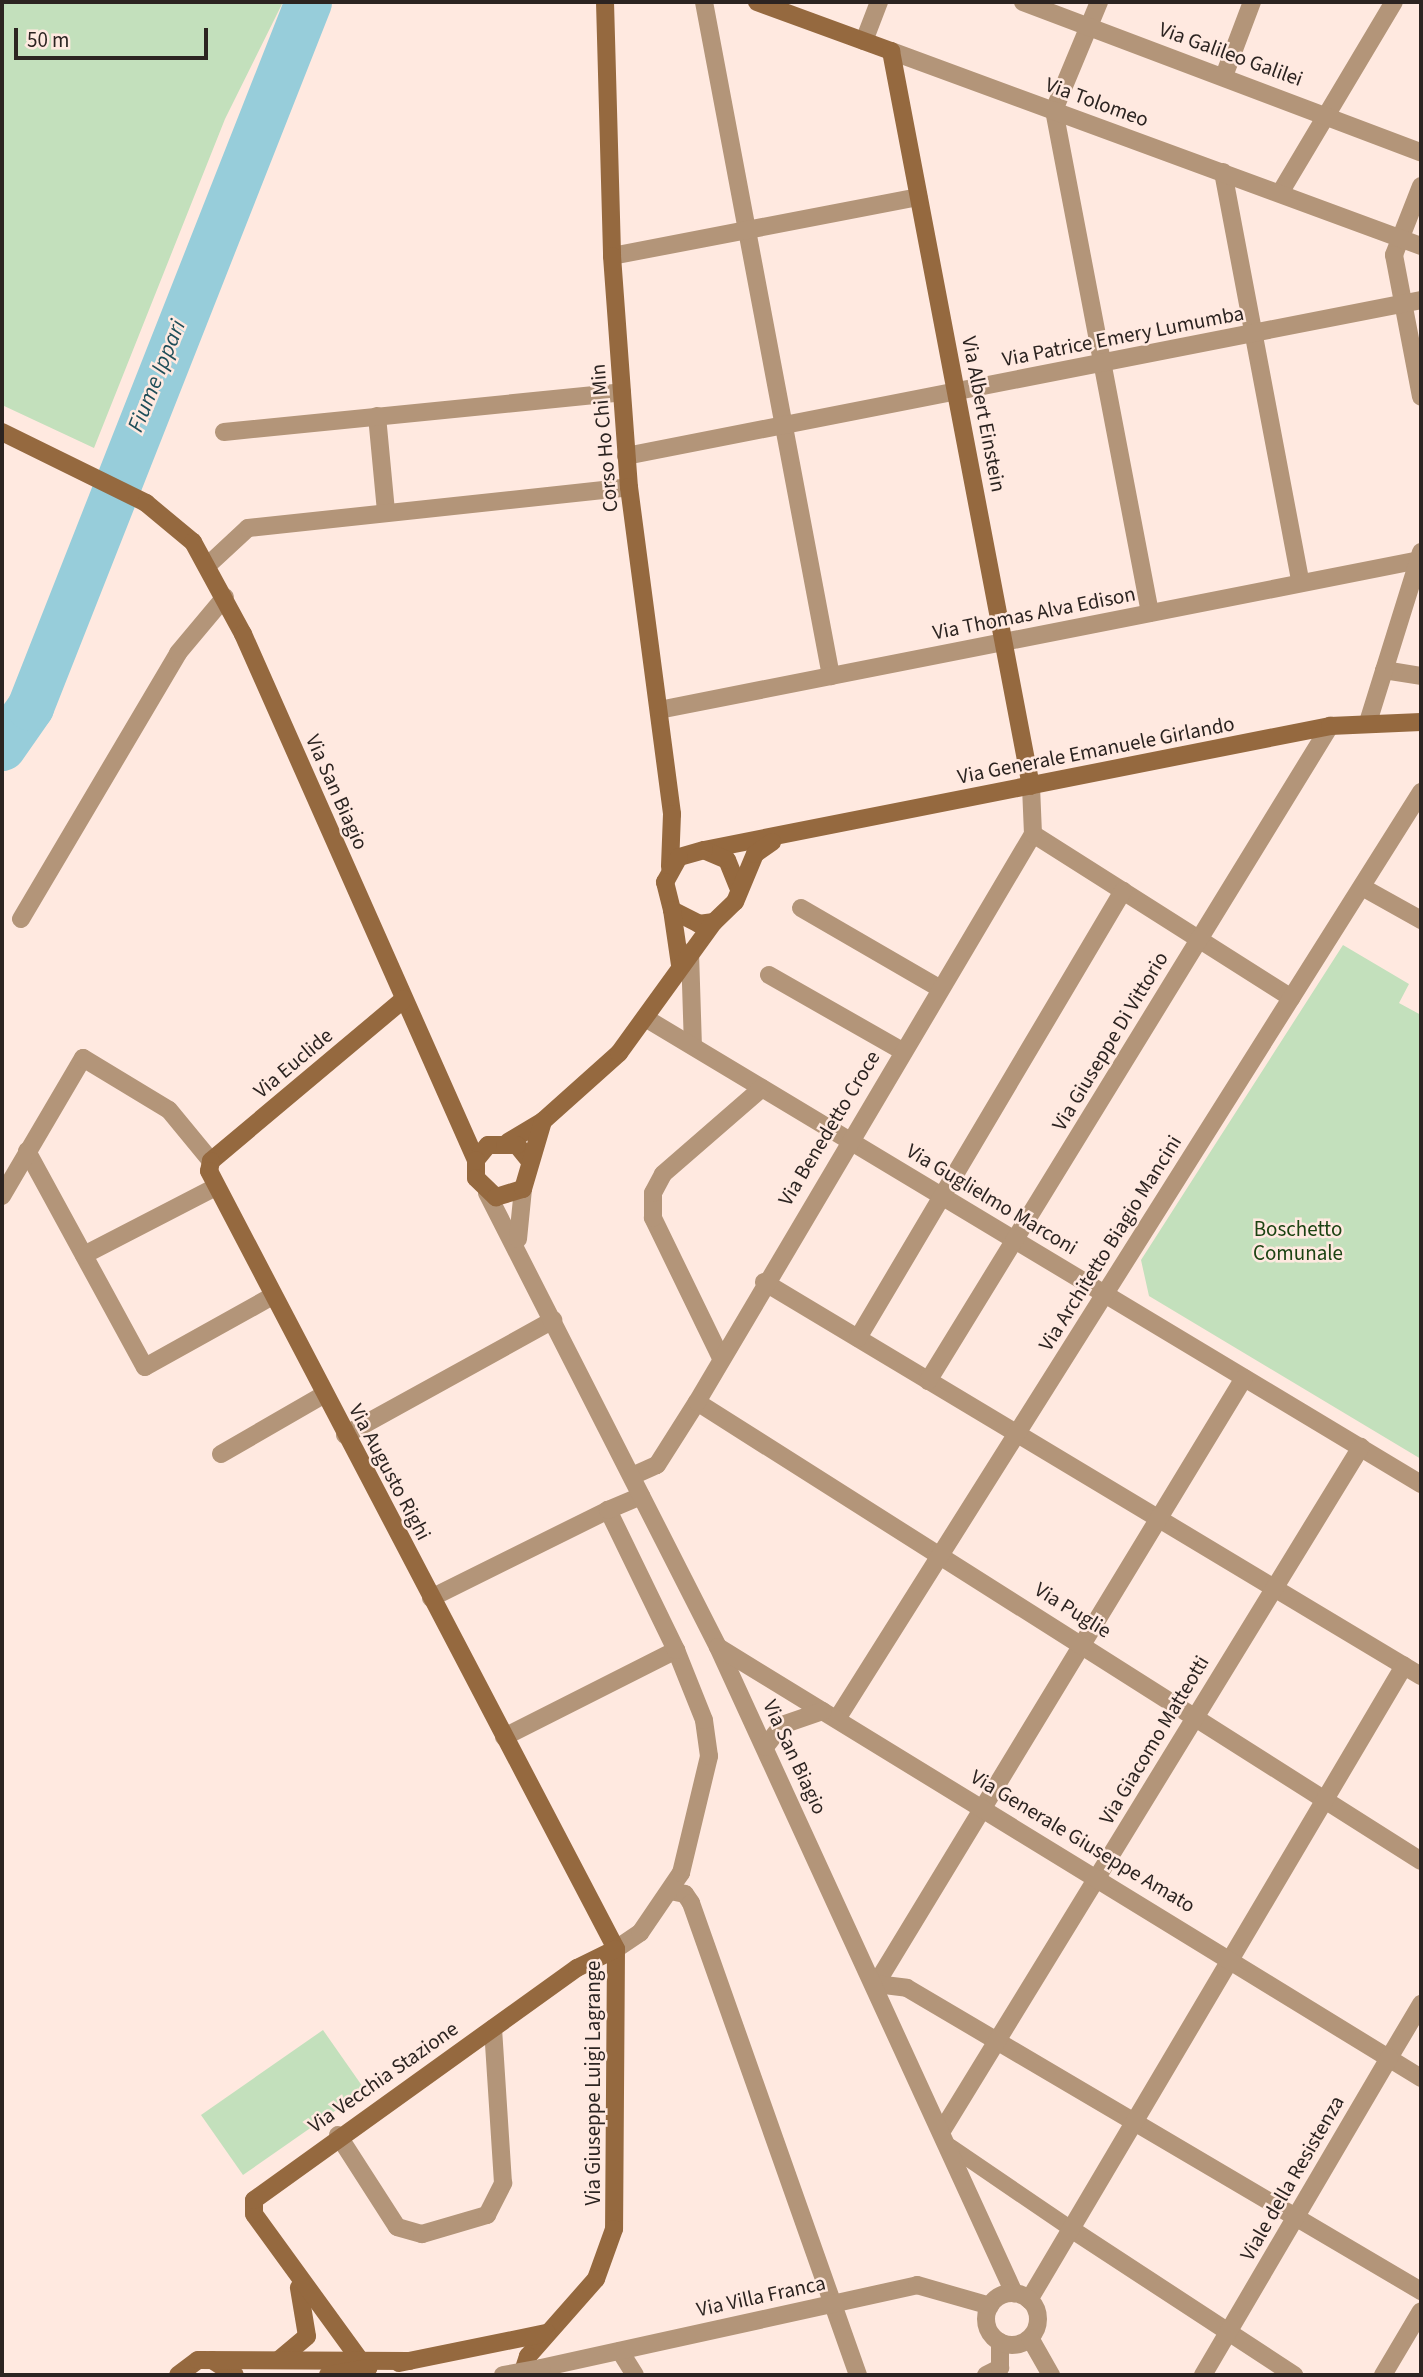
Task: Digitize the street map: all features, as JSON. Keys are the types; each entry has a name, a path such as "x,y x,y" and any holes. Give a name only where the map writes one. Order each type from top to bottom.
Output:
{"main road":[{"name":"Corso Ho Chi Min","path":"605,2 612,256 626,456 672,814 670,867"},
{"name":"Via Tolomeo","path":"757,2 891,51"},
{"name":"Via Albert Einstein","path":"891,51 1007,642 1031,786"},
{"name":"Via San Biagio","path":"2,432 146,503 193,542 225,597 404,999 460,1118 476,1160"},
{"name":"Via Generale Emanuele Girlando","path":"704,850 1369,719 1421,722"},
{"path":"543,1121 523,1189 506,1197 487,1193 476,1178 476,1160 543,1121 647,1019 685,958 714,922 731,908 738,887 755,854 781,836"},
{"path":"685,958 666,897 670,867 704,850 727,860 738,887"},
{"path":"672,910 699,924 714,922"},
{"name":"Via Euclide","path":"211,1161 404,999"},
{"path":"460,1118 530,1160"},
{"name":"Via Augusto Righi","path":"211,1161 214,1188 615,1949"},
{"name":"Via Vecchia Stazione","path":"294,2275 254,2214 254,2200 338,2135 493,2028 615,1949"},
{"name":"Via Giuseppe Luigi Lagrange","path":"530,2372 547,2333 596,2279 614,2229 615,1949"},
{"path":"280,2359 307,2336 294,2275"},
{"path":"294,2275 360,2360"},
{"path":"328,2375 547,2333"},
{"path":"178,2375 198,2360 409,2361"},
{"path":"212,2360 235,2375"}],"street":[{"path":"704,2 831,676"},
{"path":"864,41 880,2"},
{"name":"Via Galileo Galilei","path":"1023,2 1327,114 1421,152"},
{"path":"1099,2 1054,110 1150,613"},
{"path":"1224,76 1252,2"},
{"path":"1280,193 1394,2"},
{"name":"Via Tolomeo","path":"891,51 1421,246"},
{"path":"1223,172 1301,583"},
{"path":"1421,186 1394,255 1421,397"},
{"path":"612,256 918,197"},
{"name":"Via Patrice Emery Lumumba","path":"626,456 1421,300"},
{"path":"224,432 622,392"},
{"path":"377,416 386,512"},
{"path":"207,566 248,528 629,487"},
{"path":"1369,719 1420,556"},
{"name":"Via Thomas Alva Edison","path":"659,710 1301,583 1420,556"},
{"path":"21,919 178,653 225,597"},
{"path":"1384,670 1421,676"},
{"name":"Via Giuseppe Di Vittorio","path":"928,1381 1330,726"},
{"path":"1031,786 1033,834 1291,998"},
{"name":"Via Architetto Biagio Mancini","path":"830,1715 942,1555 1421,792"},
{"name":"Via Benedetto Croce","path":"632,1476 657,1465 697,1402 764,1282 1033,834"},
{"path":"1362,887 1421,920"},
{"path":"858,1338 1123,891"},
{"path":"801,908 939,988"},
{"path":"685,958 693,1046"},
{"path":"769,975 902,1051"},
{"name":"Via Guglielmo Marconi","path":"647,1019 1421,1483"},
{"path":"2,1196 83,1058 169,1110 211,1161"},
{"path":"722,1359 653,1218 653,1193 663,1174 762,1088"},
{"path":"27,1150 145,1367 271,1297"},
{"path":"84,1255 214,1188"},
{"path":"518,1246 523,1189"},
{"name":"Via San Biagio","path":"487,1193 518,1246 553,1321 718,1647 1022,2297"},
{"path":"764,1282 1421,1676"},
{"path":"345,1435 553,1321"},
{"path":"1244,1378 987,1809 876,1984 907,1988 1421,2291"},
{"path":"221,1454 323,1395"},
{"name":"Via Puglie","path":"697,1402 1195,1712 1421,1861"},
{"name":"Via Giacomo Matteotti","path":"943,2129 1098,1877 1195,1712 1361,1447"},
{"path":"431,1598 641,1496"},
{"name":"Via Giuseppe Luigi Lagrange","path":"608,1510 676,1650 704,1720 709,1756 681,1873 640,1933 615,1949"},
{"name":"Via Generale Giuseppe Amato","path":"718,1647 1098,1877 1421,2078"},
{"path":"504,1737 676,1650"},
{"path":"986,2375 1000,2368 1000,2342 987,2326 990,2306 1022,2297 1071,2229 1404,1666"},
{"path":"765,1747 782,1725 830,1715"},
{"path":"670,1891 685,1894 691,1903 858,2375"},
{"name":"Viale della Resistenza","path":"1203,2375 1421,2004"},
{"path":"338,2135 397,2227 422,2234 488,2215 503,2183 493,2028"},
{"path":"951,2147 1294,2375"},
{"name":"Via Villa Franca","path":"503,2375 530,2372 917,2285 990,2306"},
{"path":"1022,2297 1038,2319 1030,2338"},
{"path":"1383,2375 1421,2311"},
{"path":"1000,2342 1030,2338"},
{"path":"1030,2338 1051,2375"},
{"path":"620,2351 635,2375"}],"green space":[{"path":"2,2 283,2 225,119 94,448 2,405"},
{"name":"Boschetto Comunale","path":"1343,945 1409,984 1399,1003 1421,1015 1421,1459 1149,1296 1141,1260"},
{"path":"323,2030 365,2090 243,2175 201,2115"}],"waterway":[{"name":"Fiume Ippari","path":"2,747 30,707 308,2"}]}
